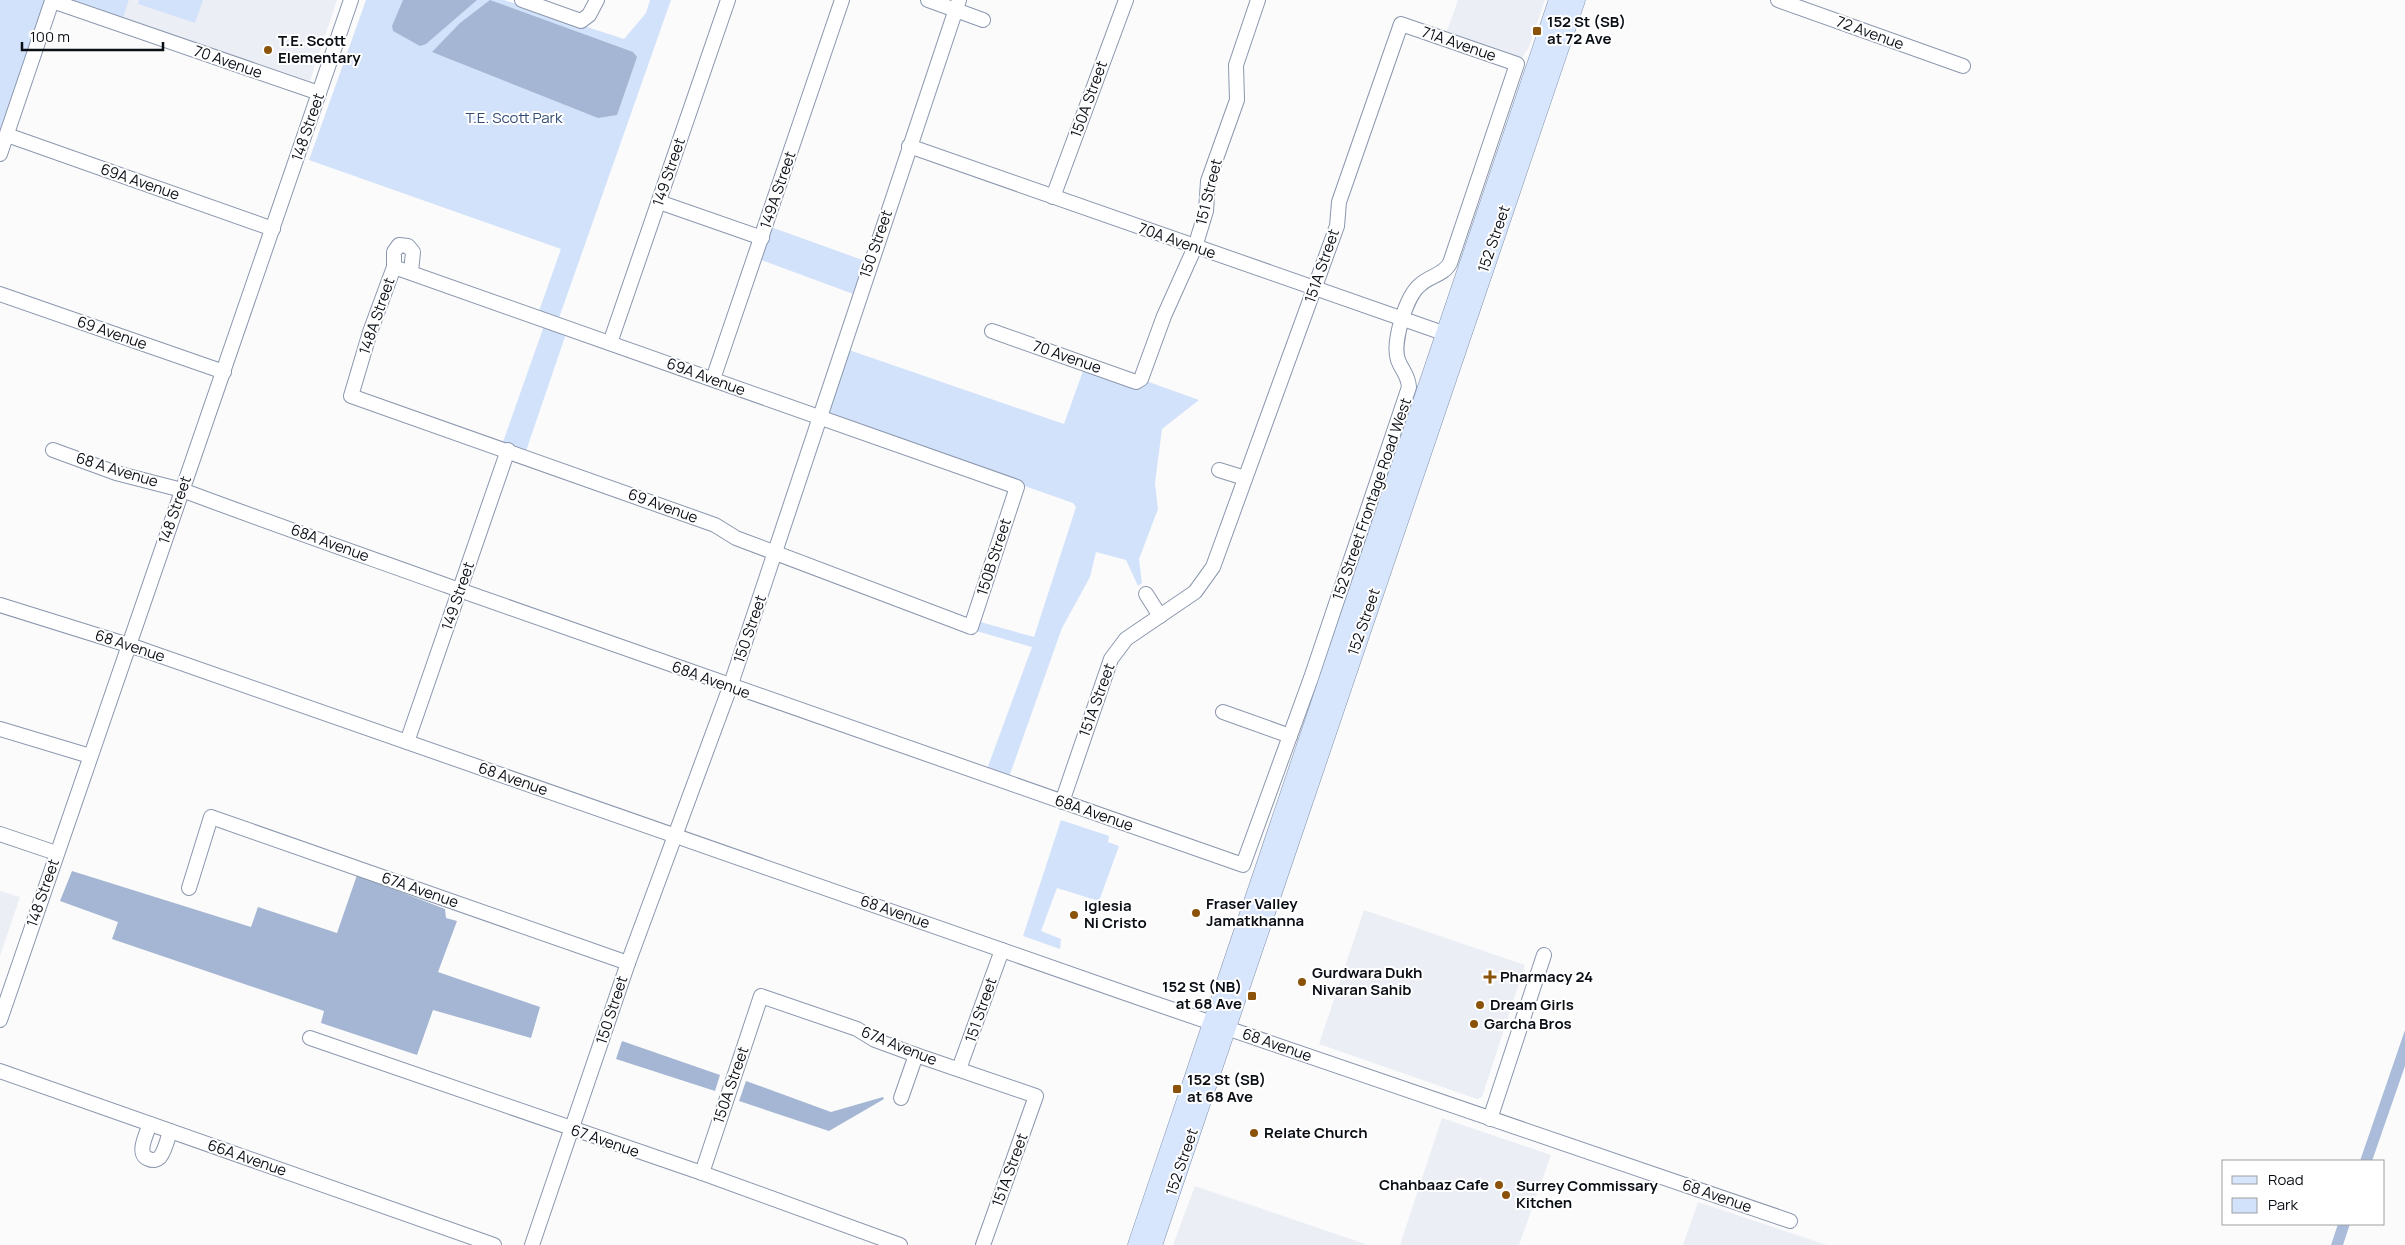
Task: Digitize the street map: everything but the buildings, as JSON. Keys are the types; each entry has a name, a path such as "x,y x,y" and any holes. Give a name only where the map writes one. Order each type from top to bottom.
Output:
{"main road":[{"name":"152 Street","path":"1153,1245 1220,1026 1446,334 1558,0"},
{"name":"152 Street","path":"1137,1245 1220,1026 1437,408 1576,0"},
{"path":"1437,408 1438,386 1450,343 1446,334"}],"street":[{"name":"148 Street","path":"0,1020 351,0"},
{"path":"522,0 581,21 589,15 597,0"},
{"name":"149 Street","path":"610,343 728,0"},
{"name":"149A Street","path":"713,380 842,0"},
{"path":"928,0 957,5 983,20"},
{"name":"150A Street","path":"1053,197 1126,0"},
{"name":"151 Street","path":"1141,379 1164,316 1195,247 1206,211 1208,182 1237,100 1236,65 1258,0"},
{"name":"72 Avenue","path":"1778,0 1963,66"},
{"name":"70 Avenue","path":"52,1 319,93"},
{"path":"0,154 52,1"},
{"name":"150 Street","path":"532,1245 628,963 730,687 957,5"},
{"name":"71A Avenue","path":"1401,24 1517,64"},
{"name":"151A Street","path":"1062,802 1111,659 1126,639 1195,592 1213,567 1337,226 1340,202 1401,24"},
{"name":"152 Street Frontage Road West","path":"1243,865 1290,736 1409,387 1408,376 1398,361 1395,345 1402,320 1414,289 1425,280 1446,270 1471,204 1517,64"},
{"name":"69A Avenue","path":"7,135 273,229"},
{"name":"70A Avenue","path":"909,146 1446,334"},
{"path":"659,202 762,238"},
{"name":"148A Street","path":"351,396 370,332 394,267 394,252 399,245 408,246 413,255 411,272"},
{"name":"69A Avenue","path":"394,267 1017,487"},
{"name":"69 Avenue","path":"0,294 224,372"},
{"name":"70 Avenue","path":"992,331 1136,382 1141,379"},
{"name":"69 Avenue","path":"351,396 508,450 715,525 736,538 775,554 971,627"},
{"name":"68 A Avenue","path":"53,450 116,473 182,490"},
{"name":"149 Street","path":"407,742 508,450"},
{"path":"1219,470 1245,478"},
{"name":"150B Street","path":"971,627 1017,487"},
{"name":"68A Avenue","path":"182,490 730,687 1243,865"},
{"path":"1146,594 1160,616"},
{"name":"68 Avenue","path":"0,605 128,644 1220,1026 1790,1221"},
{"path":"1223,712 1290,736"},
{"path":"0,729 90,756"},
{"name":"67A Avenue","path":"189,888 212,817 628,963"},
{"path":"0,834 56,853"},
{"name":"151 Street","path":"959,1069 1002,950"},
{"path":"1490,1118 1544,955"},
{"name":"150A Street","path":"702,1174 761,996"},
{"name":"67A Avenue","path":"761,996 856,1029 875,1040 916,1055 1036,1096"},
{"name":"67 Avenue","path":"310,1038 900,1245"},
{"path":"901,1098 916,1055"},
{"name":"66A Avenue","path":"0,1071 494,1245"},
{"name":"151A Street","path":"983,1245 1036,1096"},
{"path":"150,1124 142,1148 144,1155 149,1159 156,1160 161,1156 170,1131"}],"shaded area":[{"name":"T.E. Scott Elementary","path":"129,0 337,0 310,81 123,18"},
{"path":"403,0 477,0 426,44 420,46 393,31 392,26"},
{"path":"490,0 633,52 637,57 617,115 598,118 432,52 460,23"},
{"path":"1458,0 1545,0 1529,47 1520,61 1447,31"},
{"path":"72,871 251,927 258,907 337,933 357,875 445,909 446,918 457,921 438,972 540,1007 531,1038 433,1010 417,1055 321,1023 324,1011 112,939 118,922 60,901"},
{"path":"0,891 20,897 0,956"},
{"path":"1364,910 1525,965 1482,1097 1477,1099 1319,1044"},
{"path":"2405,1030 2405,1066 2372,1160 2360,1160"},
{"path":"622,1041 720,1075 715,1091 616,1059"},
{"path":"746,1081 831,1112 883,1097 884,1099 829,1131 739,1101"},
{"path":"1442,1118 1551,1155 1519,1245 1400,1245"},
{"path":"1195,1186 1368,1245 1173,1245"},
{"path":"1698,1202 1827,1245 1683,1245"},
{"path":"2338,1225 2350,1225 2343,1245 2331,1245"}],"green space":[{"path":"0,0 49,0 0,141"},
{"path":"65,0 129,0 123,18"},
{"path":"139,0 203,0 195,23 138,4"},
{"name":"T.E. Scott Park","path":"366,0 504,0 624,39 646,13 650,0 671,0 559,318 539,311 561,249 309,160"},
{"path":"768,226 868,262 856,295 756,258"},
{"path":"545,323 567,331 526,451 503,442"},
{"path":"846,349 1064,424 1084,368 1142,388 1146,381 1199,400 1162,429 1155,483 1158,509 1139,559 1142,583 1138,586 1126,560 1096,552 1090,577 1062,628 1009,777 987,769 1032,647 973,630 977,621 1034,637 1076,507 1073,503 823,415"},
{"path":"1061,820 1109,836 1108,842 1119,846 1099,901 1057,888 1041,931 1061,939 1060,949 1023,936"}],"place":[{"name":"152 St (SB) at 72 Ave","path":"1537,31"},
{"name":"T.E. Scott Elementary","path":"268,50"},
{"name":"Fraser Valley Jamatkhanna","path":"1196,913"},
{"name":"Iglesia Ni Cristo","path":"1074,915"},
{"name":"Pharmacy 24","path":"1490,977"},
{"name":"Gurdwara Dukh Nivaran Sahib","path":"1302,982"},
{"name":"152 St (NB) at 68 Ave","path":"1252,996"},
{"name":"Dream Girls","path":"1480,1005"},
{"name":"Garcha Bros","path":"1474,1024"},
{"name":"152 St (SB) at 68 Ave","path":"1177,1089"},
{"name":"Relate Church","path":"1254,1133"},
{"name":"Chahbaaz Cafe","path":"1499,1185"},
{"name":"Surrey Commissary Kitchen","path":"1506,1195"}]}
